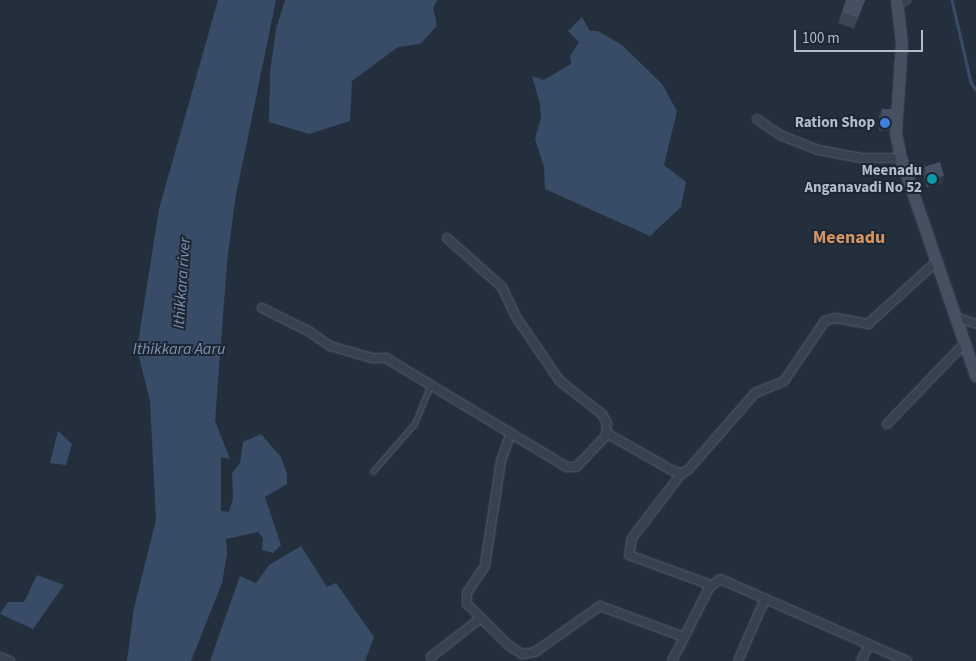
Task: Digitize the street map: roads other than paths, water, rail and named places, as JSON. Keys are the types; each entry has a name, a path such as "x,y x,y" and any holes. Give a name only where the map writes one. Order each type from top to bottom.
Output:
{"main road":[{"path":"900,1 902,44 896,133 901,158 938,260 963,345 976,376"}],"street":[{"path":"756,119 780,135 818,150 861,158 901,158"},
{"path":"262,308 310,332 330,346 372,358 386,358 510,435 573,468 606,434 606,423 602,414 560,380 516,317 498,282 447,238"},
{"path":"711,585 629,555 632,538 682,473 688,470 755,394 773,388 784,381 825,322 835,318 868,324 938,260"},
{"path":"955,317 976,324"},
{"path":"887,424 963,345"},
{"path":"606,434 673,471 682,473"},
{"path":"510,435 501,461 485,566 465,599 481,618 508,645 526,654 535,652 600,606 684,636"},
{"path":"672,661 711,585 722,579 907,661"},
{"path":"738,661 764,599"},
{"path":"431,657 481,618"},
{"path":"861,661 869,645"},
{"path":"0,657 10,661"}],"lane":[{"path":"373,472 415,424 431,385"}],"water":[{"name":"Ithikkara Aaru","path":"218,0 276,0 235,200 227,263 215,421 230,459 221,457 221,511 229,512 233,499 232,473 240,463 243,442 261,434 281,457 287,474 287,484 265,497 281,545 273,553 262,550 263,538 258,532 226,539 227,554 222,583 191,661 127,661 134,608 156,520 150,401 137,349 159,209"},
{"path":"285,0 437,0 433,8 437,26 420,44 398,47 352,81 350,121 309,134 269,122 270,72 276,29"},
{"path":"582,17 590,31 598,31 622,45 662,84 677,111 664,165 686,182 681,207 650,236 545,189 544,167 535,139 541,118 540,104 532,76 544,80 571,64 570,56 579,42 568,31"},
{"path":"58,431 72,444 66,465 50,463"},
{"path":"301,546 327,587 336,583 374,637 365,661 210,661 240,576 256,583 269,565"},
{"path":"37,575 64,585 33,629 0,614 8,602 24,602"}],"waterway":[{"path":"952,0 971,82 976,90"}],"place":[{"name":"Ration Shop","path":"885,123"},
{"name":"Meenadu Anganavadi No 52","path":"932,179"}],"district":[{"name":"Meenadu","path":"849,238"}],"water label":[{"name":"Ithikkara river","path":"182,283"}]}
